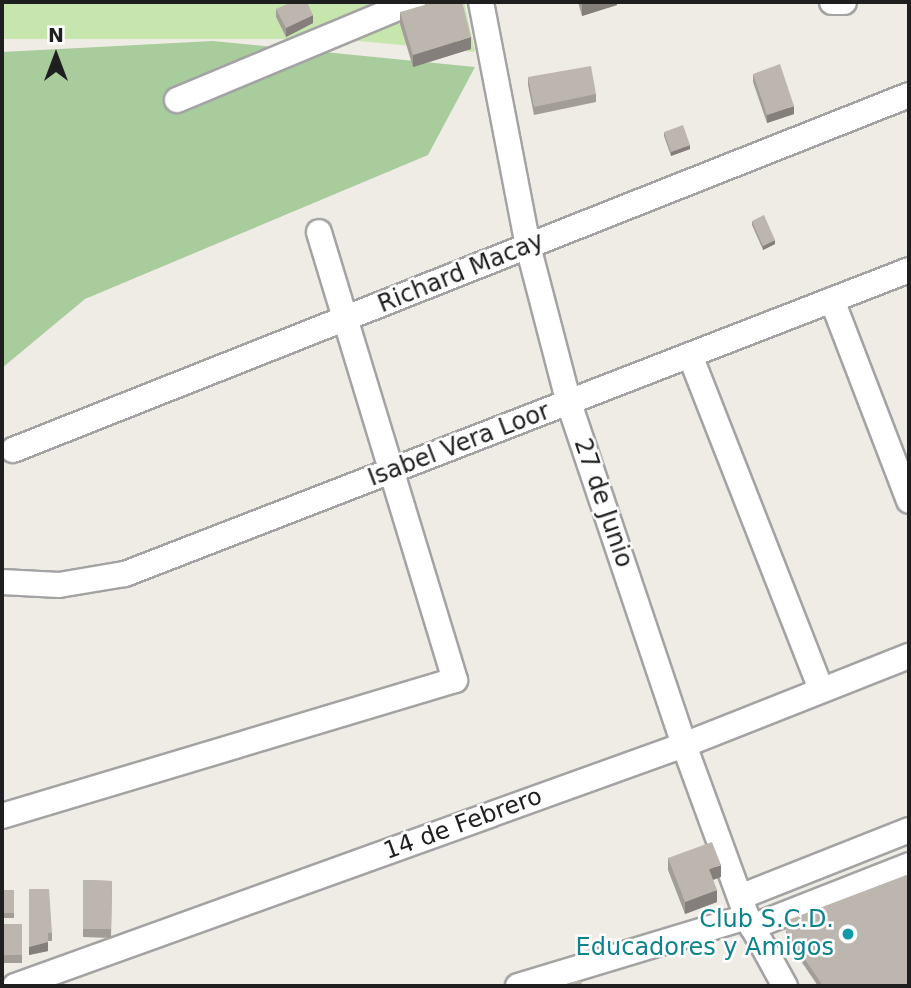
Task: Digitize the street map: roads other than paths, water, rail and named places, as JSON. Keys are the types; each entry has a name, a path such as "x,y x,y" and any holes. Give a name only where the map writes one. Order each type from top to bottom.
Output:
{"street":[{"path":"177,100 412,2"},
{"name":"27 de Junio","path":"481,2 528,246 569,402 684,745 746,913 785,986"},
{"path":"832,2 844,2"},
{"name":"Richard Macay","path":"13,450 909,95"},
{"path":"2,816 455,680 319,232"},
{"name":"Isabel Vera Loor","path":"2,582 59,584 125,574 909,270"},
{"path":"832,300 909,501"},
{"path":"690,355 821,691"},
{"name":"14 de Febrero","path":"15,986 684,745 909,656"},
{"path":"746,913 909,830"},
{"path":"518,986 746,913 909,865"}],"place":[{"name":"Club S.C.D. Educadores y Amigos","path":"848,934"}]}
